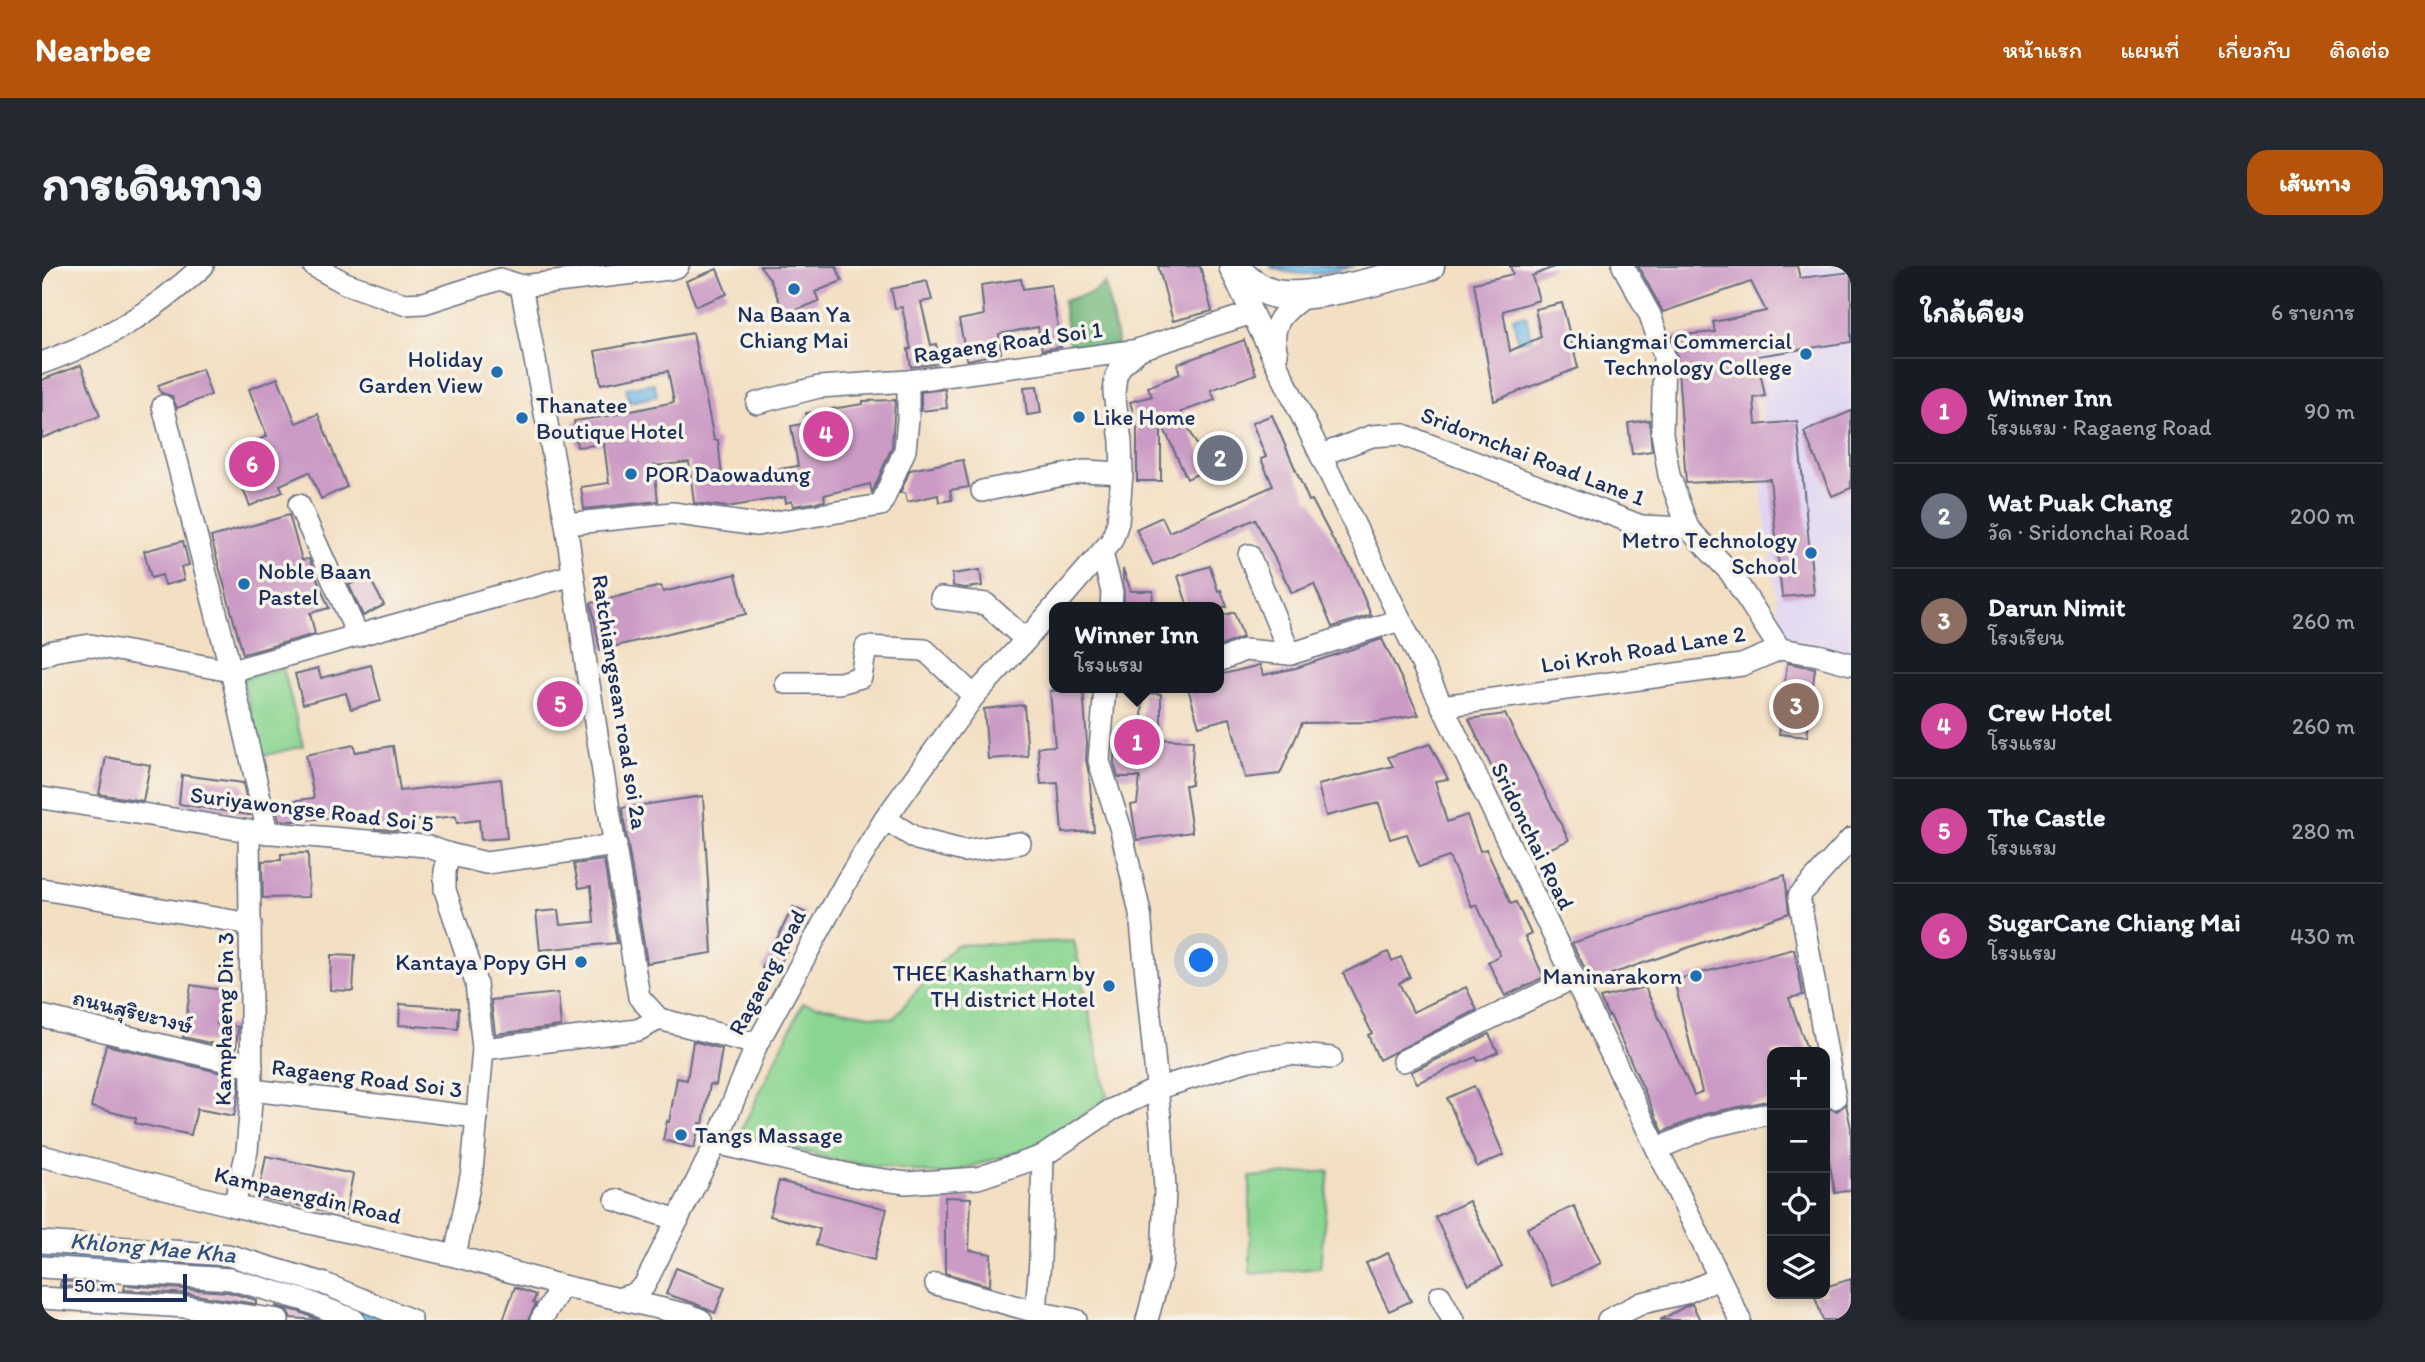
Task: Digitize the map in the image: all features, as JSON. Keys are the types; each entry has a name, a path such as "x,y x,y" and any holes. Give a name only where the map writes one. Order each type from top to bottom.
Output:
{"main road":[{"path":"1236,266 1240,274 1259,288 1287,295 1371,282 1430,266"}],"street":[{"path":"42,363 73,352 131,323 203,266"},
{"path":"314,266 345,283 404,304 424,303 500,279 521,286 603,271 669,269 678,266"},
{"path":"1229,266 1282,373"},
{"path":"1623,266 1650,314 1664,355 1662,433 1669,475 1688,528 1730,572 1780,649"},
{"name":"Ratchiangsean road soi 2a","path":"521,286 566,524 639,997 659,1019"},
{"path":"1282,373 1274,345 1276,328 1283,313 1310,293"},
{"path":"1140,349 1252,313"},
{"name":"Ragaeng Road Soi 1","path":"566,524 672,513 757,526 881,505 905,450 908,381 1140,349"},
{"name":"Ragaeng Road","path":"1059,602 1112,540 1118,522 1122,473 1121,441 1114,393 1116,376 1127,359 1140,349"},
{"name":"Sridonchai Road","path":"1282,373 1740,1320"},
{"path":"757,404 819,387 908,381"},
{"name":"Kamphaeng Din 3","path":"163,406 232,671 258,832 251,923 252,1090 247,1151 233,1206"},
{"name":"Sridornchai Road Lane 1","path":"1321,455 1372,436 1401,434 1641,526 1688,528"},
{"path":"982,491 1084,471 1122,473"},
{"path":"299,505 358,636"},
{"path":"1102,553 1112,592 1111,602"},
{"path":"1249,555 1290,654"},
{"path":"42,656 53,651 90,645 232,671 573,575"},
{"path":"942,598 986,604 1026,640"},
{"name":"Ragaeng Road","path":"621,1298 634,1294 644,1286 716,1143 757,1044 846,882 885,819 974,696 1049,614"},
{"path":"1224,658 1244,650 1290,654 1400,620"},
{"path":"786,683 841,683 860,677 866,647 925,650 974,696"},
{"name":"Loi Kroh Road Lane 2","path":"1442,706 1742,665 1780,649 1851,664"},
{"path":"1105,693 1099,761 1121,830 1140,913 1159,1088 1166,1189 1162,1265 1147,1320"},
{"name":"Suriyawongse Road Soi 5","path":"42,799 258,832 426,846 486,863 616,845"},
{"path":"885,819 917,839 964,851 1020,842"},
{"path":"1837,1098 1799,896 1851,839"},
{"path":"449,854 445,871 446,890 476,983 483,1049 471,1171 455,1256"},
{"path":"42,889 251,923"},
{"path":"1403,1061 1573,978"},
{"name":"ถนนสุริยะางษ์","path":"42,1016 252,1067"},
{"path":"483,1049 638,1030 659,1019 757,1044"},
{"path":"716,1143 855,1176 906,1183 978,1178 1043,1156 1111,1110 1159,1088 1249,1060 1290,1054 1331,1059"},
{"name":"Ragaeng Road Soi 3","path":"252,1090 477,1117"},
{"path":"1657,1149 1708,1128 1767,1114"},
{"name":"Kampaengdin Road","path":"42,1156 233,1206 455,1256 562,1286"},
{"path":"1036,1312 1043,1156"},
{"path":"616,1200 678,1220"},
{"path":"42,1242 228,1255 325,1284 411,1320"},
{"path":"42,1267 230,1279 304,1300 354,1320"},
{"path":"1608,1320 1642,1303 1685,1293 1719,1278"},
{"path":"936,1284 1036,1312 1076,1320"},
{"path":"541,1320 562,1286 621,1298 701,1320"},
{"path":"1440,1296 1453,1320"},
{"path":"42,1298 186,1307 278,1320"}],"shaded area":[{"name":"Metro Technology School","path":"1815,266 1851,266 1850,654 1787,637 1778,607 1762,498 1760,310 1812,300 1803,269"}],"green space":[{"path":"1105,283 1118,345 1070,352 1063,301 1091,293"},
{"path":"283,668 303,746 262,756 242,678"},
{"path":"1074,941 1107,1098 1037,1146 944,1175 833,1160 740,1133 803,1003 893,1019 955,945"},
{"path":"1329,1171 1320,1268 1250,1274 1250,1177"}],"water":[{"path":"1269,266 1355,266 1301,274"},
{"path":"1526,315 1531,339 1518,342 1513,317"},
{"path":"654,383 657,396 629,402 626,388"},
{"path":"42,1248 227,1258 405,1320 365,1320 318,1301 42,1265"}],"building":[{"name":"Na Baan Ya Chiang Mai","path":"760,266 836,266 842,281 815,292 819,301 785,315 770,279"},
{"path":"1158,266 1200,266 1212,311 1173,321"},
{"path":"1510,266 1556,266 1532,276 1539,300 1503,311 1510,351 1541,337 1535,309 1562,303 1578,368 1494,401 1474,283 1513,274"},
{"path":"1638,266 1797,266 1800,278 1851,272 1851,342 1757,356 1765,396 1754,398 1756,425 1797,421 1814,594 1782,597 1770,479 1686,483 1677,355 1671,336 1715,332 1713,322 1766,311 1751,282 1663,312"},
{"path":"717,269 727,294 696,306 686,281"},
{"path":"1021,279 1023,289 1051,285 1061,347 1042,350 1038,327 999,334 1001,353 967,360 959,320 984,315 981,285"},
{"path":"927,281 932,300 921,302 931,345 936,344 940,363 911,367 908,349 911,349 902,307 895,308 891,289"},
{"path":"693,333 714,440 718,440 722,476 798,466 791,426 808,423 806,413 863,404 863,401 895,400 892,447 872,493 870,484 824,495 825,501 793,506 792,501 786,503 785,497 727,507 694,503 689,462 654,466 658,501 584,509 581,487 609,483 604,444 577,447 574,421 674,402 668,371 601,384 595,351"},
{"path":"1244,340 1256,374 1211,390 1215,400 1181,412 1208,469 1187,479 1161,422 1161,481 1137,481 1137,426 1130,402 1152,396 1148,387 1180,374 1177,364"},
{"path":"81,365 100,416 42,438 42,380"},
{"path":"202,369 211,395 177,408 172,396 161,393 158,385"},
{"path":"278,378 296,423 318,414 347,487 321,499 309,472 280,485 283,492 250,506 228,454 267,436 249,389"},
{"path":"1037,386 1041,413 1027,415 1024,387"},
{"path":"945,389 947,408 921,411 921,392"},
{"path":"1851,411 1851,488 1832,496 1804,432"},
{"path":"1272,415 1309,501 1312,500 1352,569 1371,615 1332,627 1314,584 1292,593 1255,519 1153,565 1136,529 1162,517 1169,532 1273,486 1261,459 1266,457 1252,423"},
{"path":"1649,420 1652,451 1632,454 1628,423"},
{"path":"963,460 969,487 950,490 952,500 939,502 938,495 907,502 905,493 900,493 910,470"},
{"path":"289,515 302,560 309,559 329,608 310,613 315,634 243,654 211,537"},
{"path":"183,541 189,565 181,567 184,580 165,585 162,575 151,578 144,551"},
{"path":"1210,566 1218,591 1221,590 1227,607 1224,607 1224,602 1186,602 1178,576"},
{"path":"1123,569 1131,591 1153,591 1152,602 1124,602"},
{"path":"980,570 982,586 953,586 952,574"},
{"path":"736,574 746,614 600,650 591,603 661,586 663,592"},
{"path":"368,575 384,605 363,616 349,585"},
{"path":"1234,612 1243,637 1224,645 1224,615"},
{"path":"1382,639 1419,715 1378,722 1302,723 1280,774 1245,778 1230,718 1199,726 1189,693 1224,693 1224,674 1260,665 1263,675 1296,668"},
{"path":"1787,663 1815,668 1807,737 1779,734"},
{"path":"371,665 381,701 351,709 346,693 303,704 295,674 318,668 321,678"},
{"path":"1050,693 1083,693 1086,760 1094,831 1062,833 1058,783 1041,784 1038,747 1055,746"},
{"path":"1143,693 1161,694 1161,739 1193,741 1191,785 1185,785 1192,832 1137,840 1131,805 1137,804 1140,777 1118,777 1114,749 1141,750"},
{"path":"1024,705 1028,756 988,759 984,709"},
{"path":"1505,714 1569,840 1533,856 1469,719"},
{"path":"1430,744 1448,779 1435,781 1447,822 1467,815 1480,851 1486,849 1511,904 1516,902 1531,934 1525,937 1544,977 1505,996 1488,962 1500,955 1477,905 1472,907 1449,857 1419,867 1407,834 1390,839 1379,803 1326,816 1318,785 1393,766 1388,757"},
{"path":"354,745 355,752 393,746 400,791 501,779 507,838 481,840 479,820 457,823 456,816 411,821 412,829 397,830 375,829 374,814 339,819 279,820 275,803 314,798 306,755"},
{"path":"106,757 150,765 143,801 99,794"},
{"path":"182,775 243,783 250,815 179,804"},
{"path":"703,796 712,953 647,963 622,808"},
{"path":"308,853 309,897 263,898 262,861 281,860 281,854"},
{"path":"604,860 617,943 540,950 536,912 558,910 560,925 594,922 591,886 579,888 574,864"},
{"path":"1785,875 1789,913 1591,981 1572,943"},
{"path":"793,907 806,913 775,974 762,968"},
{"path":"1794,949 1803,995 1789,998 1806,1047 1767,1047 1767,1101 1705,1114 1663,1132 1600,998 1645,987 1694,1095 1702,1092 1674,980"},
{"path":"1388,952 1392,961 1401,957 1410,977 1399,983 1413,1012 1466,987 1477,1010 1379,1060 1368,1035 1372,1033 1343,973"},
{"path":"331,955 355,956 353,991 330,990"},
{"path":"191,985 222,990 217,1024 238,1027 236,1049 183,1037"},
{"path":"558,993 561,1026 495,1034 491,1000"},
{"path":"400,1004 459,1008 458,1029 399,1025"},
{"path":"1489,1034 1498,1052 1478,1061 1476,1057 1417,1083 1411,1072"},
{"path":"693,1041 722,1049 716,1085 710,1084 703,1124 700,1123 694,1148 663,1140 677,1078 687,1080"},
{"path":"106,1045 239,1077 234,1116 197,1109 191,1135 135,1123 136,1118 91,1107"},
{"path":"1474,1086 1504,1155 1477,1167 1447,1098"},
{"path":"1846,1104 1851,1128 1851,1190 1835,1193 1830,1166 1830,1109 1837,1111"},
{"path":"266,1156 353,1174 345,1215 258,1197"},
{"path":"779,1181 887,1209 874,1260 816,1245 820,1229 770,1216"},
{"path":"945,1197 971,1198 969,1250 991,1254 990,1286 945,1273"},
{"path":"1469,1201 1502,1267 1468,1284 1435,1217"},
{"path":"1574,1206 1601,1263 1552,1286 1527,1228"},
{"path":"1388,1253 1411,1301 1389,1311 1366,1263"},
{"path":"676,1268 725,1287 715,1313 666,1294"},
{"path":"1851,1279 1851,1320 1823,1320 1816,1299 1830,1299 1830,1285"},
{"path":"61,1281 94,1283 93,1288 60,1286"},
{"path":"125,1285 228,1292 256,1300 256,1304 188,1294 124,1290"},
{"path":"515,1287 536,1295 533,1303 536,1304 528,1320 503,1320"},
{"path":"1692,1304 1700,1320 1660,1320 1686,1306"},
{"path":"275,1306 319,1320 291,1318 287,1310"}],"place":[{"name":"Na Baan Ya Chiang Mai","path":"794,289"},
{"name":"Chiangmai Commercial Technology College","path":"1806,354"},
{"name":"Holiday Garden View","path":"497,372"},
{"name":"Like Home","path":"1079,417"},
{"name":"Thanatee Boutique Hotel","path":"522,418"},
{"name":"Crew Hotel","path":"826,434"},
{"name":"Wat Puak Chang","path":"1220,458"},
{"name":"SugarCane Chiang Mai","path":"252,464"},
{"name":"POR Daowadung","path":"631,474"},
{"name":"Metro Technology School","path":"1811,553"},
{"name":"Noble Baan Pastel","path":"244,584"},
{"name":"The Castle","path":"560,704"},
{"name":"Darun Nimit","path":"1796,706"},
{"name":"Winner Inn","path":"1137,742"},
{"name":"Kantaya Popy GH","path":"581,962"},
{"name":"Maninarakorn","path":"1696,976"},
{"name":"THEE Kashatharn by TH district Hotel","path":"1109,986"},
{"name":"Tangs Massage","path":"681,1135"}],"water label":[{"name":"Khlong Mae Kha","path":"153,1247"}]}
